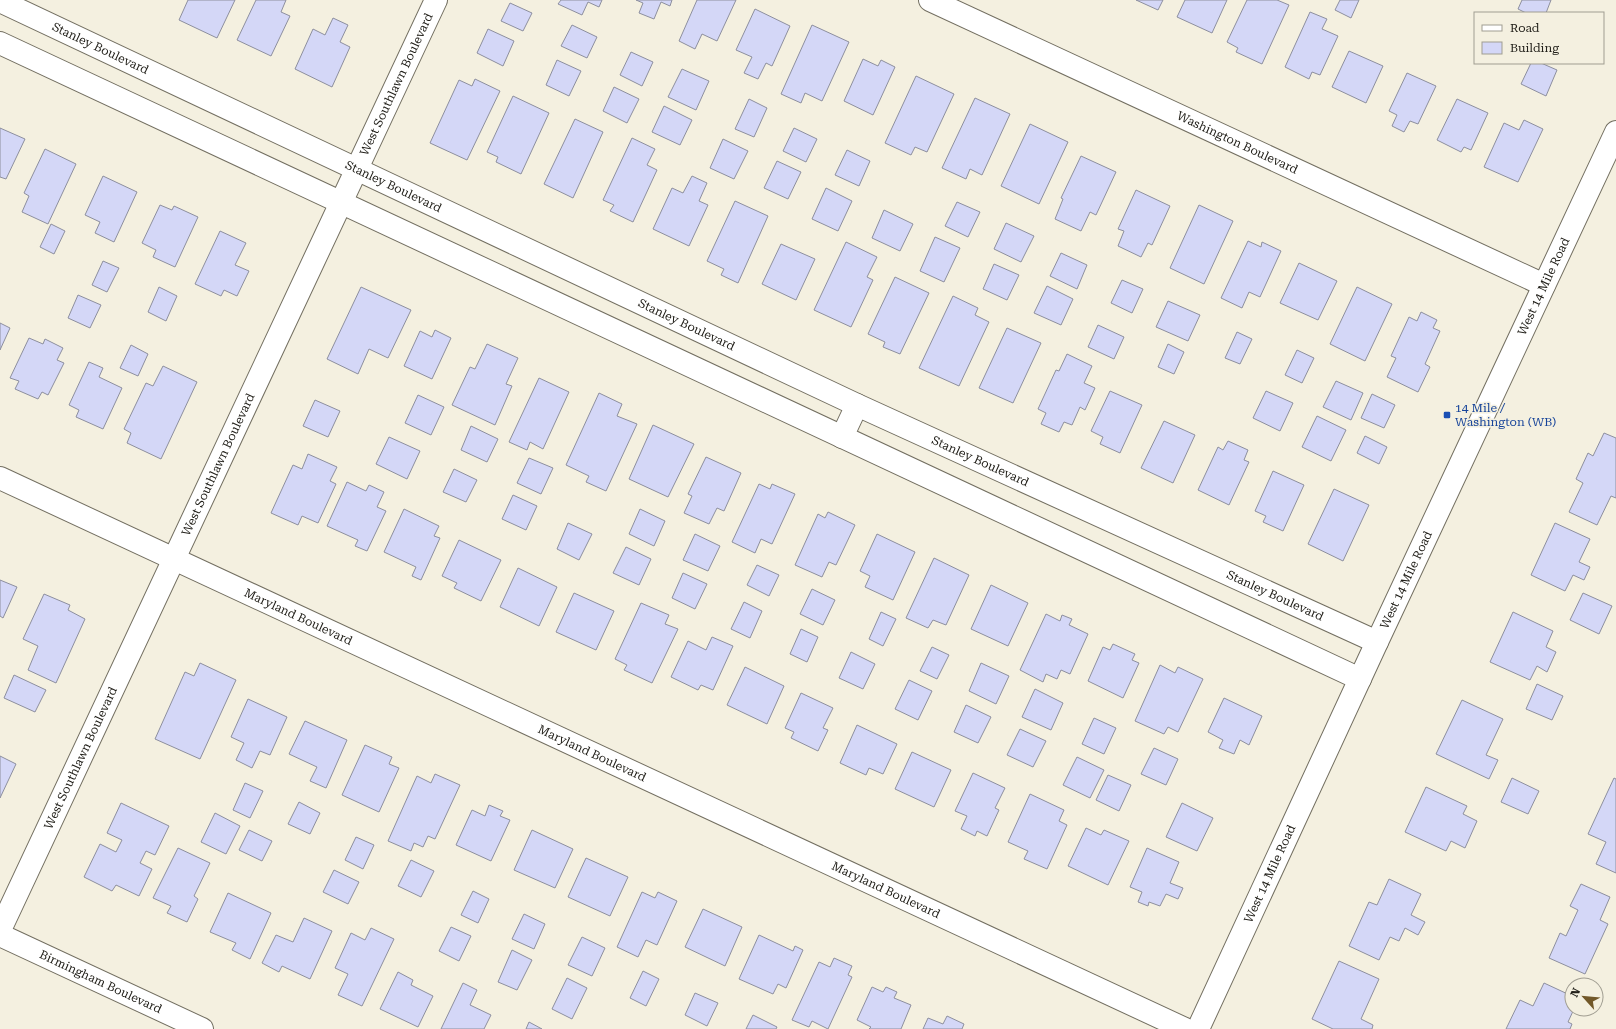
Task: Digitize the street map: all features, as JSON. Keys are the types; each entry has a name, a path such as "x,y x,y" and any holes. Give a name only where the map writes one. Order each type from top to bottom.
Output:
{"street":[{"name":"West Southlawn Boulevard","path":"0,930 436,0"},
{"name":"Washington Boulevard","path":"930,0 1544,285"},
{"name":"Stanley Boulevard","path":"0,1 857,405 1377,642"},
{"path":"0,43 1360,679"},
{"name":"West 14 Mile Road","path":"1198,1029 1377,642 1616,132"},
{"path":"842,437 857,405"},
{"name":"Maryland Boulevard","path":"0,478 1185,1029"},
{"name":"Birmingham Boulevard","path":"0,935 202,1029"}],"building":[{"path":"188,0 235,0 217,38 179,20"},
{"path":"256,0 286,0 281,12 290,16 271,56 237,40"},
{"path":"561,0 602,0 599,7 588,2 582,15 558,4"},
{"path":"636,0 672,0 670,6 661,2 654,19 639,13 643,3"},
{"path":"697,0 736,0 717,41 702,34 695,49 679,41"},
{"path":"1136,0 1163,0 1158,10"},
{"path":"1185,0 1227,0 1212,33 1177,17"},
{"path":"1247,0 1277,0 1289,5 1262,64 1236,52 1238,48 1227,42"},
{"path":"1340,0 1359,0 1351,18 1335,10"},
{"path":"1522,0 1551,0 1546,12 1524,12 1518,9"},
{"path":"510,3 532,13 523,31 501,21"},
{"path":"755,9 790,26 772,66 766,63 758,79 744,73 752,57 736,50"},
{"path":"1310,12 1327,19 1322,29 1338,36 1320,75 1312,72 1309,79 1285,67"},
{"path":"333,18 348,25 340,42 350,47 332,87 295,69 313,29 325,35"},
{"path":"572,25 597,37 587,58 561,46"},
{"path":"812,25 849,42 822,101 805,93 801,103 781,94"},
{"path":"488,29 514,41 503,66 477,53"},
{"path":"1349,51 1383,66 1366,103 1332,87"},
{"path":"631,52 653,62 642,86 620,75"},
{"path":"863,59 878,66 881,60 895,67 873,115 844,101"},
{"path":"557,60 581,71 569,96 546,85"},
{"path":"1531,64 1543,64 1557,70 1546,96 1521,84"},
{"path":"682,69 709,81 696,110 668,97"},
{"path":"1407,73 1436,86 1418,124 1410,121 1404,132 1392,126 1397,115 1389,111"},
{"path":"916,76 954,94 927,152 915,147 911,155 885,143"},
{"path":"475,79 500,91 467,160 430,143 459,80 472,86"},
{"path":"614,87 639,99 627,123 603,111"},
{"path":"513,96 549,113 521,174 496,162 498,157 487,152"},
{"path":"975,98 1010,114 982,175 970,169 966,179 942,168"},
{"path":"749,99 767,108 754,137 735,129"},
{"path":"1457,99 1488,113 1471,150 1464,147 1461,152 1437,140"},
{"path":"664,106 692,120 680,145 652,132"},
{"path":"575,119 603,132 573,198 544,184"},
{"path":"1524,120 1543,129 1518,182 1484,167 1504,123 1519,130"},
{"path":"1030,124 1068,142 1039,204 1001,186"},
{"path":"0,128 25,139 6,179 0,177"},
{"path":"794,128 817,139 806,162 783,151"},
{"path":"632,138 655,149 647,165 657,170 633,222 610,211 614,205 603,200"},
{"path":"723,139 748,151 734,179 710,168"},
{"path":"45,149 76,164 48,224 22,212 29,196 24,193"},
{"path":"847,150 870,161 859,186 835,175"},
{"path":"1081,156 1116,172 1096,215 1090,212 1081,231 1055,219 1063,199 1061,198"},
{"path":"777,161 801,172 788,199 764,188"},
{"path":"103,176 137,192 114,242 95,233 100,222 85,215"},
{"path":"692,176 707,183 699,201 708,205 689,246 653,229 672,188 683,193"},
{"path":"826,188 852,201 838,231 812,219"},
{"path":"1136,190 1170,206 1152,245 1148,243 1141,257 1118,246 1124,231 1118,229"},
{"path":"735,201 768,216 738,283 721,275 724,269 707,261"},
{"path":"957,202 980,212 968,237 945,226"},
{"path":"160,205 172,210 174,206 198,217 175,267 153,257 156,250 142,243"},
{"path":"1199,205 1233,221 1204,284 1170,268"},
{"path":"884,210 913,224 900,251 872,238"},
{"path":"1006,223 1034,236 1021,262 994,249"},
{"path":"51,224 65,231 54,254 40,247"},
{"path":"220,231 246,243 235,265 249,271 237,296 224,290 221,296 195,284"},
{"path":"935,237 960,248 944,282 920,271"},
{"path":"1248,241 1261,247 1262,242 1281,251 1260,297 1249,292 1242,308 1221,298"},
{"path":"846,242 877,257 867,277 873,280 851,327 814,310"},
{"path":"781,244 815,259 796,300 762,284"},
{"path":"1061,253 1087,265 1077,289 1050,276"},
{"path":"103,261 119,268 107,292 92,285"},
{"path":"1299,263 1337,281 1318,320 1280,303"},
{"path":"994,264 1019,275 1007,300 983,289"},
{"path":"895,277 929,293 900,354 883,347 885,342 868,334"},
{"path":"1122,280 1143,289 1132,313 1111,303"},
{"path":"1047,286 1073,299 1061,325 1034,313"},
{"path":"159,287 177,296 166,321 148,312"},
{"path":"361,287 411,310 388,358 369,349 358,374 327,359"},
{"path":"1357,287 1392,304 1365,361 1330,344"},
{"path":"78,295 101,305 90,328 68,318"},
{"path":"953,296 978,308 975,315 989,322 959,386 919,368"},
{"path":"1168,301 1200,315 1188,341 1156,327"},
{"path":"1421,312 1437,320 1433,328 1440,331 1425,364 1430,367 1418,392 1387,377 1396,358 1391,356 1409,317 1417,321"},
{"path":"0,323 10,328 0,350"},
{"path":"1098,325 1124,337 1114,359 1088,347"},
{"path":"1007,328 1041,343 1013,403 979,388"},
{"path":"435,330 451,338 432,379 404,366 420,331 432,337"},
{"path":"1237,332 1252,339 1240,364 1225,358"},
{"path":"29,338 43,344 45,339 63,348 57,360 64,363 48,395 42,392 38,399 15,389 19,381 10,378"},
{"path":"487,344 518,358 506,384 512,386 495,425 452,405 470,367 475,369"},
{"path":"1168,344 1184,352 1174,374 1158,367"},
{"path":"131,345 148,354 138,376 120,368"},
{"path":"1297,350 1314,358 1302,383 1285,375"},
{"path":"1067,354 1092,366 1084,383 1095,388 1085,410 1080,407 1072,425 1064,422 1059,432 1041,424 1046,413 1038,409 1056,370 1059,371"},
{"path":"89,362 103,368 99,377 122,388 103,429 76,417 79,410 69,405"},
{"path":"163,366 197,382 161,459 127,443 131,433 124,429 146,383 153,386"},
{"path":"539,378 569,392 543,449 530,442 527,450 509,442"},
{"path":"1336,381 1363,393 1351,420 1323,407"},
{"path":"1110,391 1142,405 1120,453 1100,444 1103,437 1091,431"},
{"path":"1266,391 1293,403 1280,431 1253,418"},
{"path":"599,393 622,404 617,416 637,424 606,491 586,482 589,476 566,465"},
{"path":"1372,394 1395,405 1384,428 1361,418"},
{"path":"418,395 444,407 431,435 405,423"},
{"path":"315,400 340,411 328,437 303,426"},
{"path":"1317,416 1346,430 1331,461 1302,447"},
{"path":"1164,421 1195,435 1173,483 1141,468"},
{"path":"653,425 694,444 668,497 629,479"},
{"path":"471,426 498,439 487,462 461,450"},
{"path":"1604,433 1616,438 1616,498 1611,496 1597,525 1569,512 1583,483 1576,479 1588,453 1593,456"},
{"path":"1365,436 1387,447 1379,464 1357,453"},
{"path":"389,437 420,451 407,479 376,464"},
{"path":"1228,441 1248,450 1244,460 1249,462 1229,505 1198,490 1218,447 1223,450"},
{"path":"308,454 337,467 330,481 336,484 318,523 302,516 298,525 271,513 293,465 302,469"},
{"path":"706,457 741,473 724,511 717,508 709,524 684,513 692,496 688,494"},
{"path":"529,458 553,468 541,494 517,483"},
{"path":"454,469 477,480 466,502 443,492"},
{"path":"1273,471 1304,485 1283,531 1263,522 1266,516 1255,511"},
{"path":"347,482 366,491 369,485 384,492 377,507 386,511 367,551 355,546 358,540 327,526"},
{"path":"759,484 770,489 772,484 795,494 772,544 761,539 755,553 732,542"},
{"path":"1334,489 1369,505 1343,561 1308,544"},
{"path":"513,495 537,506 526,530 502,519"},
{"path":"404,509 439,526 434,536 440,538 421,580 412,576 416,567 384,552"},
{"path":"640,509 665,521 654,546 629,534"},
{"path":"828,512 855,525 836,565 829,562 822,577 795,565 818,514 825,518"},
{"path":"568,523 592,534 579,560 557,549"},
{"path":"1555,523 1590,539 1579,562 1590,567 1584,580 1573,575 1565,591 1531,575"},
{"path":"695,534 720,546 708,571 683,560"},
{"path":"877,534 915,552 893,600 865,587 870,576 860,571"},
{"path":"459,540 501,560 481,601 454,588 457,583 442,576"},
{"path":"626,547 651,559 639,585 613,573"},
{"path":"934,558 969,575 946,625 933,620 928,628 906,618"},
{"path":"757,565 779,575 769,596 747,585"},
{"path":"518,568 557,587 539,626 500,607"},
{"path":"683,573 707,584 695,609 672,598"},
{"path":"0,580 17,587 3,618 0,616"},
{"path":"991,585 1028,603 1008,646 971,629"},
{"path":"812,589 835,600 823,625 800,614"},
{"path":"574,593 614,611 596,650 556,632"},
{"path":"1583,593 1612,606 1599,634 1570,620"},
{"path":"44,594 70,605 68,610 85,619 56,683 28,670 38,646 23,639"},
{"path":"744,602 762,611 750,638 731,629"},
{"path":"641,603 669,615 665,624 678,629 652,683 624,670 627,665 615,659"},
{"path":"881,612 896,619 883,646 869,639"},
{"path":"1513,612 1553,631 1546,647 1556,652 1547,672 1537,666 1530,680 1490,662"},
{"path":"1046,614 1060,621 1062,615 1072,619 1069,625 1088,634 1070,674 1061,670 1057,679 1046,674 1043,682 1020,670"},
{"path":"801,629 818,637 807,662 790,654"},
{"path":"712,637 733,646 713,690 701,685 698,690 671,677 688,641 706,650"},
{"path":"1113,644 1135,654 1132,660 1139,663 1123,698 1088,681 1103,647 1110,650"},
{"path":"932,647 949,655 937,679 920,671"},
{"path":"851,652 875,664 863,689 839,678"},
{"path":"200,663 236,680 200,759 155,739 185,672 194,676"},
{"path":"981,663 1009,676 996,704 969,691"},
{"path":"1160,665 1175,673 1178,667 1203,679 1178,732 1168,727 1164,734 1135,721"},
{"path":"745,667 784,686 767,724 727,705"},
{"path":"14,675 46,690 35,712 4,698"},
{"path":"909,680 932,691 918,720 895,709"},
{"path":"1537,684 1563,696 1552,720 1526,709"},
{"path":"1035,689 1063,703 1051,730 1022,717"},
{"path":"801,693 833,708 823,728 828,730 818,751 791,738 794,732 785,728"},
{"path":"1224,698 1262,716 1249,745 1240,740 1234,754 1219,748 1223,740 1208,732"},
{"path":"248,699 287,717 270,755 260,751 252,768 236,760 244,743 231,737"},
{"path":"1462,700 1503,719 1486,755 1498,760 1489,779 1436,754"},
{"path":"966,705 991,717 978,743 954,732"},
{"path":"1094,718 1116,728 1104,754 1082,744"},
{"path":"305,721 347,740 326,788 310,781 317,767 289,754"},
{"path":"857,725 897,744 883,774 869,768 866,775 840,763"},
{"path":"1020,729 1046,741 1033,767 1007,755"},
{"path":"365,745 392,757 389,764 399,768 379,812 342,795"},
{"path":"1154,748 1178,759 1166,785 1141,774"},
{"path":"912,752 951,770 934,807 895,789"},
{"path":"0,756 16,764 0,798"},
{"path":"1077,757 1104,770 1090,798 1063,785"},
{"path":"973,773 1005,788 995,808 999,810 987,836 977,831 975,836 961,829 967,816 955,811"},
{"path":"435,774 460,785 435,839 428,836 423,847 414,843 411,851 388,841 417,776 431,783"},
{"path":"1108,775 1131,785 1119,811 1096,800"},
{"path":"1512,778 1539,791 1528,814 1501,802"},
{"path":"1614,778 1616,779 1616,873 1596,864 1606,842 1588,834"},
{"path":"245,783 263,791 250,818 233,810"},
{"path":"1426,787 1467,806 1463,814 1477,821 1465,848 1451,841 1446,851 1405,832"},
{"path":"1030,794 1064,810 1059,821 1067,825 1047,869 1024,859 1028,851 1008,842"},
{"path":"299,802 320,813 310,834 288,824"},
{"path":"121,803 169,826 155,855 146,851 140,863 152,869 139,896 116,885 112,891 84,877 100,844 116,852 122,840 107,833"},
{"path":"1182,803 1213,818 1197,851 1166,837"},
{"path":"489,805 503,811 500,816 510,820 491,861 456,845 472,810 485,816"},
{"path":"215,813 240,826 226,854 201,842"},
{"path":"1086,828 1101,835 1104,830 1129,841 1108,885 1068,866"},
{"path":"249,830 272,841 262,861 239,850"},
{"path":"532,830 573,849 555,888 514,870"},
{"path":"356,837 374,845 363,869 345,860"},
{"path":"178,848 210,863 194,896 198,899 187,922 167,913 171,906 153,898"},
{"path":"1147,848 1179,862 1170,883 1183,888 1178,899 1166,894 1160,906 1149,902 1148,906 1138,902 1142,892 1130,887"},
{"path":"586,858 628,877 610,916 568,897"},
{"path":"411,860 434,871 421,897 398,886"},
{"path":"334,870 359,882 348,904 323,892"},
{"path":"1389,879 1421,894 1411,915 1425,922 1418,935 1405,928 1399,941 1390,937 1379,960 1349,946 1369,902 1377,905"},
{"path":"1581,884 1610,897 1600,920 1608,924 1585,974 1549,958 1560,933 1566,936 1578,910 1570,906"},
{"path":"473,891 489,899 478,923 461,915"},
{"path":"642,892 655,898 658,892 677,901 657,945 646,940 638,957 617,947"},
{"path":"228,893 271,913 250,959 232,950 236,943 210,932"},
{"path":"703,909 742,927 725,966 685,947"},
{"path":"524,914 545,924 534,949 512,939"},
{"path":"304,918 332,931 310,979 282,966 279,972 262,963 276,935 293,942"},
{"path":"451,927 471,936 459,961 439,951"},
{"path":"371,928 394,939 362,1006 338,995 348,974 335,968 351,933 365,940"},
{"path":"759,935 793,951 795,946 803,950 786,988 778,984 773,994 739,979"},
{"path":"582,937 605,948 592,976 568,965"},
{"path":"512,950 532,960 517,990 498,982"},
{"path":"834,958 852,966 848,975 852,977 828,1029 812,1021 809,1027 792,1020 819,962 830,967"},
{"path":"1339,961 1379,979 1361,1019 1373,1025 1372,1029 1333,1029 1312,1019"},
{"path":"643,971 659,979 646,1006 630,998"},
{"path":"398,972 413,980 411,985 433,996 418,1027 380,1009"},
{"path":"567,978 587,988 572,1019 552,1009"},
{"path":"463,983 477,990 470,1005 491,1015 484,1029 441,1029"},
{"path":"1544,983 1564,992 1564,1017 1570,1017 1568,1022 1572,1024 1570,1029 1506,1029 1520,1000 1533,1006"},
{"path":"872,987 883,992 886,987 897,992 894,998 911,1005 901,1029 869,1029 871,1027 857,1020"},
{"path":"695,993 718,1003 707,1026 685,1015"},
{"path":"753,1015 777,1027 776,1029 746,1029"},
{"path":"947,1016 964,1024 962,1029 923,1029 928,1018 943,1024"},
{"path":"529,1022 542,1029 526,1029"}],"place":[{"name":"14 Mile / Washington (WB)","path":"1447,415"}]}
